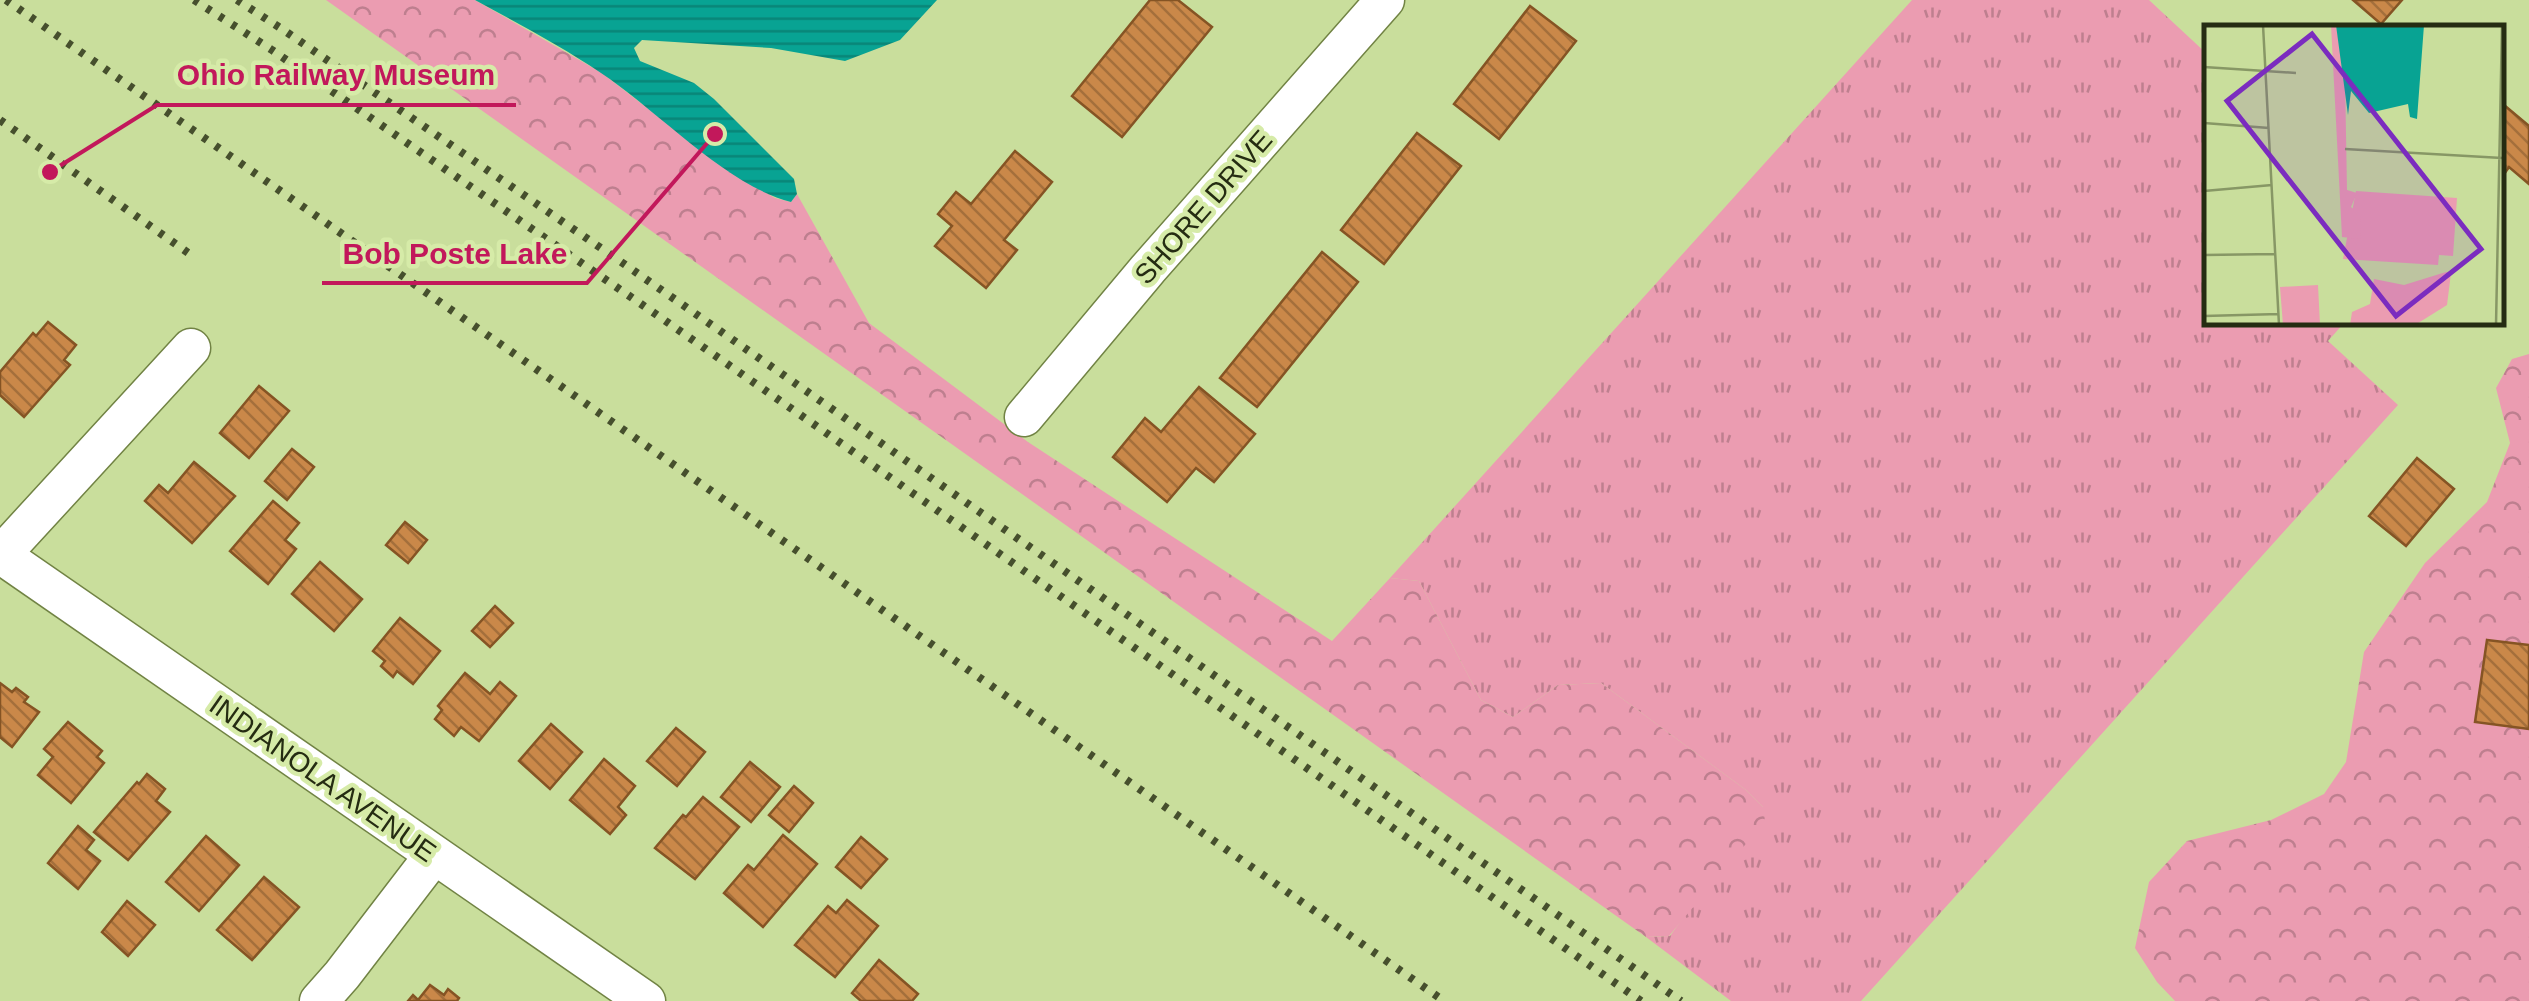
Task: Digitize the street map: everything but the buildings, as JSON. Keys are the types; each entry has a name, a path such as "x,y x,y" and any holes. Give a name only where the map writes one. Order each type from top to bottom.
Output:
{"street":[{"name":"SHORE DRIVE","path":"1024,416 1385,0"},
{"path":"0,555 190,348"},
{"name":"INDIANOLA AVENUE","path":"0,555 646,1001"},
{"path":"318,1001 434,855"}],"green space":[{"path":"326,0 475,0 602,73 726,169 775,198 791,202 797,194 869,323 1028,442 1332,641 1390,578 1419,581 1481,700 1513,717 1558,685 1601,683 1746,790 1763,807 1765,821 1669,936 1646,937"},
{"path":"1912,0 2149,0 2204,51 2204,325 2342,325 2328,341 2398,405 1861,1001 1731,1001 1646,937 1670,936 1763,807 1746,790 1601,683 1558,685 1513,717 1481,700 1419,581 1390,578"},
{"path":"2529,354 2529,1001 2175,1001 2135,948 2149,882 2187,841 2271,820 2324,794 2346,762 2364,652 2425,563 2487,502 2510,443 2496,388 2512,359"}],"water":[{"path":"475,0 937,0 900,40 845,61 771,48 642,40 634,48 640,61 694,83 714,99 794,179 797,194 791,202 742,180 601,73"}],"railway":[{"path":"6,0 1444,1001"},
{"path":"194,0 657,315 1641,1001"},
{"path":"237,0 627,266 1681,1001"},
{"path":"0,120 194,257"}],"place":[{"name":"Bob Poste Lake","path":"715,134"},
{"name":"Ohio Railway Museum","path":"50,172"}]}
